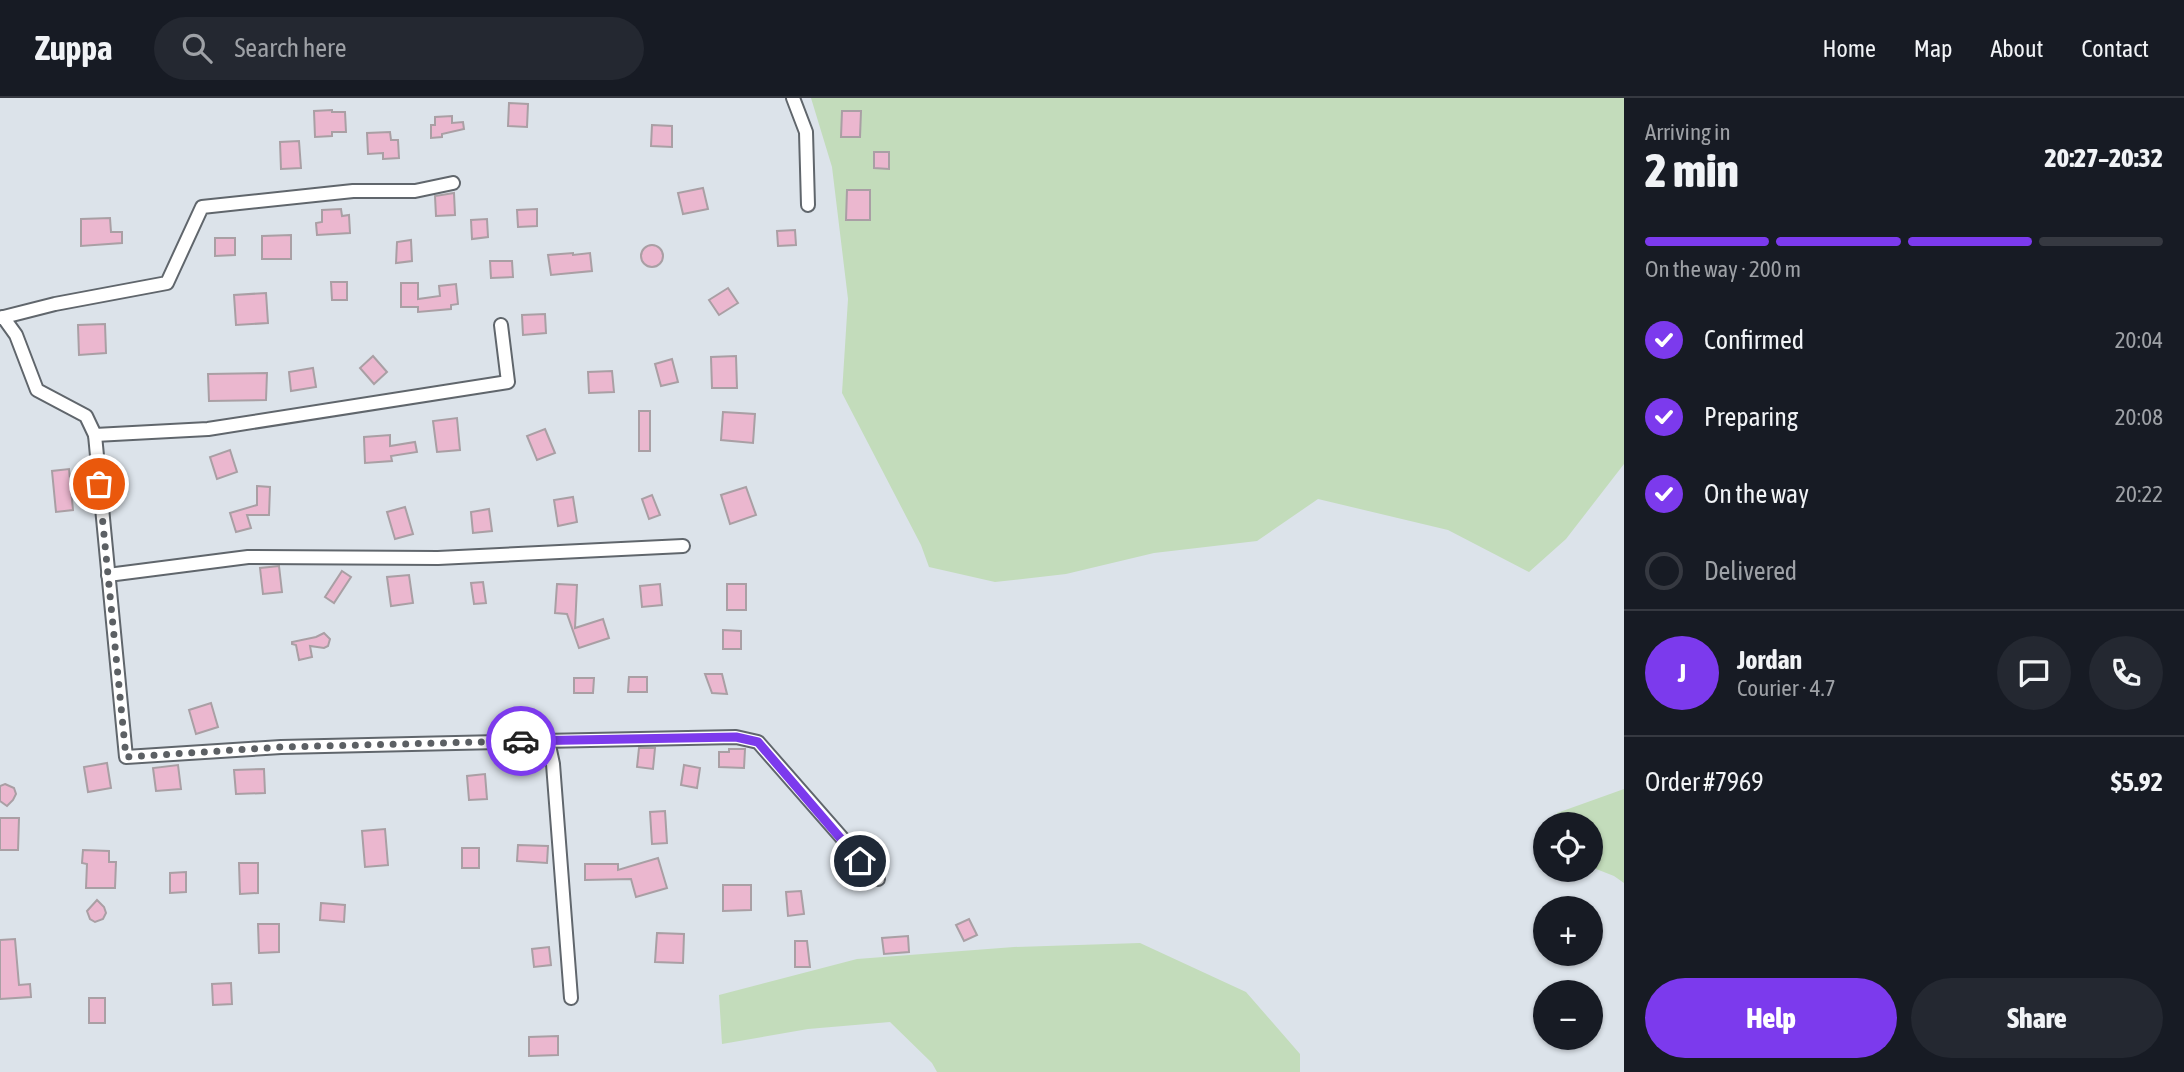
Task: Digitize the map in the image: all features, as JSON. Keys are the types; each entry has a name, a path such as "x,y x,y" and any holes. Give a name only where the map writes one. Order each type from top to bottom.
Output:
{"street":[{"path":"793,98 806,132 808,205"},
{"path":"453,183 415,191 353,191 202,207 167,283 55,304 1,318 16,335 37,390 86,416 95,435 126,757 281,747 736,737 758,742 878,879"},
{"path":"95,435 208,429 508,382 501,325"},
{"path":"108,575 248,557 438,558 683,547"},
{"path":"542,741 550,750 554,764 571,998"}],"green space":[{"path":"811,98 1624,98 1624,464 1566,539 1529,572 1448,530 1318,499 1257,541 1154,553 1066,574 995,582 929,567 921,545 842,393 848,299 832,167"},
{"path":"1624,789 1624,883 1603,872 1603,812 1560,812"},
{"path":"1140,943 1246,992 1300,1054 1300,1072 937,1072 932,1063 890,1022 808,1029 722,1044 719,995 857,959 1014,947"}],"building":[{"path":"509,103 528,104 527,127 508,126"},
{"path":"314,111 345,112 346,132 332,132 332,136 315,137"},
{"path":"842,111 861,111 860,137 841,137"},
{"path":"452,116 452,123 463,122 464,129 431,138 431,125 435,125 435,117"},
{"path":"652,125 672,126 672,147 651,146"},
{"path":"390,132 391,140 398,140 399,158 383,159 383,153 368,154 367,133"},
{"path":"299,141 301,168 281,169 280,142"},
{"path":"874,152 889,152 889,169 874,168"},
{"path":"703,188 708,209 683,214 678,193"},
{"path":"847,190 870,190 870,220 846,220"},
{"path":"454,193 455,215 436,216 435,196"},
{"path":"341,209 342,216 349,215 350,233 317,235 316,223 322,222 322,210"},
{"path":"537,209 537,226 518,227 517,210"},
{"path":"110,218 111,232 122,232 122,243 81,246 81,219"},
{"path":"487,219 488,237 472,239 471,220"},
{"path":"795,230 796,245 778,246 777,231"},
{"path":"291,235 291,259 262,259 262,236"},
{"path":"215,238 235,238 235,255 215,256"},
{"path":"411,240 412,261 396,263 397,242"},
{"path":"652,245 660,248 663,256 660,264 652,267 644,264 641,256 644,248"},
{"path":"590,253 592,271 551,275 548,255"},
{"path":"490,261 512,261 513,277 491,278"},
{"path":"331,282 347,282 347,300 332,300"},
{"path":"401,283 418,283 418,299 440,296 439,286 456,284 458,304 451,305 451,309 418,312 418,307 401,307"},
{"path":"728,288 738,303 719,315 709,300"},
{"path":"266,293 268,323 236,325 234,295"},
{"path":"545,314 546,333 523,335 522,315"},
{"path":"105,324 106,353 79,355 78,325"},
{"path":"373,356 387,372 374,384 360,368"},
{"path":"736,356 737,388 712,388 711,357"},
{"path":"672,359 678,382 661,386 655,364"},
{"path":"313,368 316,387 291,391 289,372"},
{"path":"612,371 614,392 589,393 588,372"},
{"path":"267,373 266,400 209,401 208,374"},
{"path":"639,411 650,411 650,451 639,451"},
{"path":"723,412 755,414 753,443 721,440"},
{"path":"457,418 460,450 437,452 433,421"},
{"path":"545,429 555,453 537,460 527,436"},
{"path":"390,435 390,446 415,442 417,452 391,456 392,461 365,463 364,437"},
{"path":"230,450 237,472 217,479 210,457"},
{"path":"69,469 73,510 56,512 52,471"},
{"path":"257,486 270,487 269,515 247,515 251,528 236,532 230,513 257,505"},
{"path":"746,487 756,515 730,524 721,495"},
{"path":"652,495 660,515 649,519 642,499"},
{"path":"573,497 577,522 558,526 554,500"},
{"path":"405,507 413,534 395,539 387,512"},
{"path":"489,509 492,531 473,533 471,512"},
{"path":"279,566 282,592 263,594 260,568"},
{"path":"342,571 351,577 334,603 325,597"},
{"path":"409,575 413,603 391,606 387,577"},
{"path":"483,582 486,603 474,604 471,583"},
{"path":"557,584 577,585 575,628 603,619 609,638 579,648 567,614 555,613"},
{"path":"660,584 662,605 642,607 640,586"},
{"path":"727,584 746,584 746,610 727,610"},
{"path":"723,630 741,631 741,649 723,649"},
{"path":"324,633 330,639 328,646 310,646 312,657 299,660 296,645 292,642"},
{"path":"705,674 722,674 727,694 712,693"},
{"path":"629,677 647,677 647,692 628,692"},
{"path":"574,678 594,678 593,693 574,693"},
{"path":"211,703 218,727 196,734 189,710"},
{"path":"639,748 655,748 653,769 637,767"},
{"path":"729,749 745,749 744,768 719,767 719,752 729,752"},
{"path":"107,763 111,788 88,792 84,767"},
{"path":"178,765 181,789 156,791 153,768"},
{"path":"684,765 700,768 697,788 681,785"},
{"path":"264,769 265,793 236,794 234,770"},
{"path":"485,774 487,799 469,800 467,776"},
{"path":"5,784 14,788 16,794 7,806 0,801 0,786"},
{"path":"665,811 667,843 652,844 650,812"},
{"path":"0,818 19,818 18,850 0,850"},
{"path":"385,829 388,865 365,867 362,831"},
{"path":"518,845 548,846 547,863 517,861"},
{"path":"462,848 479,848 479,868 462,868"},
{"path":"83,850 109,851 109,862 116,862 115,888 86,888 87,864 82,863"},
{"path":"658,858 667,888 636,897 631,879 585,880 585,864 618,864 618,870"},
{"path":"239,863 258,863 258,893 240,894"},
{"path":"186,872 186,892 170,893 170,873"},
{"path":"723,885 751,885 751,910 723,911"},
{"path":"801,891 804,914 788,916 786,892"},
{"path":"97,900 106,913 103,919 95,922 90,919 87,911"},
{"path":"321,903 345,905 344,922 320,920"},
{"path":"969,919 977,935 964,941 956,925"},
{"path":"258,924 279,924 279,952 259,953"},
{"path":"657,933 684,934 683,963 655,962"},
{"path":"908,936 909,952 884,954 882,938"},
{"path":"15,939 19,985 30,984 31,997 0,999 0,940"},
{"path":"795,941 807,941 810,967 795,967"},
{"path":"549,947 551,965 534,967 532,949"},
{"path":"231,983 232,1004 213,1005 212,984"},
{"path":"89,998 105,998 105,1023 89,1023"},
{"path":"558,1036 558,1055 529,1056 529,1037"}],"way so far":[{"path":"99,484 126,757 281,747 521,741"}],"route":[{"path":"521,741 736,737 758,742 860,861"}]}
